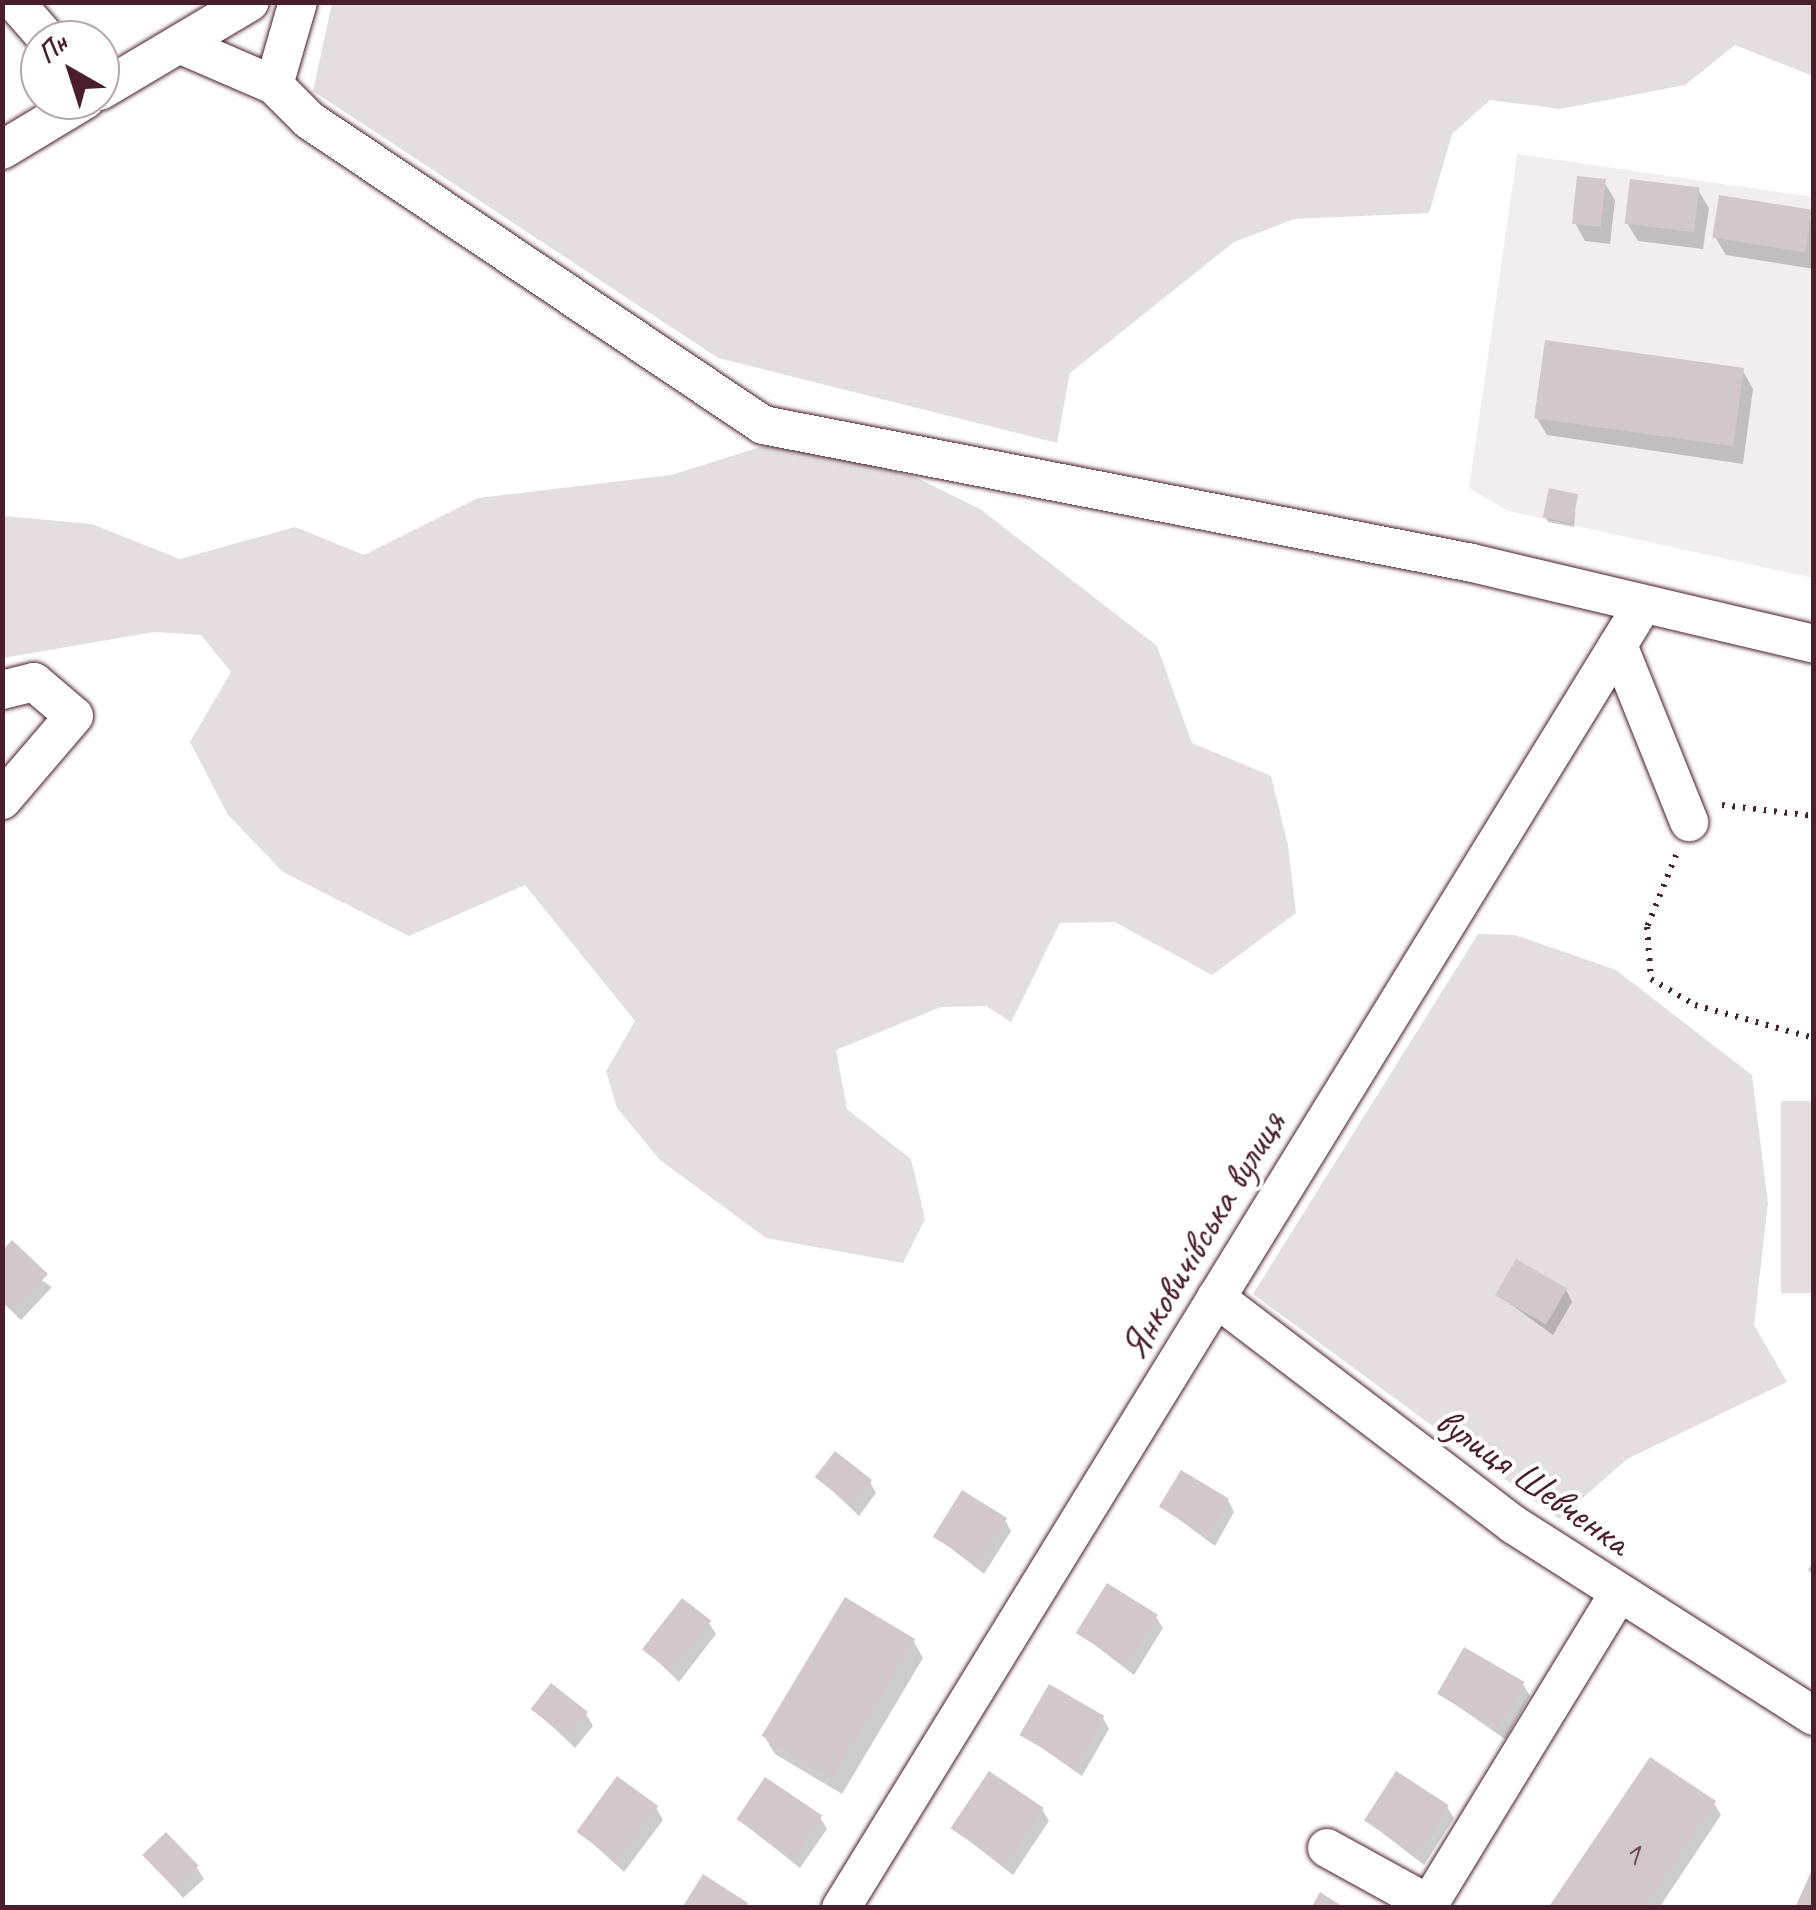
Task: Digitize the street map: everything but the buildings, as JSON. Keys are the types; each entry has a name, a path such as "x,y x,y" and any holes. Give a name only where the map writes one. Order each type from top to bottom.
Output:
{"street":[{"path":"120,81 186,47 250,2"},
{"path":"274,85 298,2"},
{"path":"186,47 274,85 309,120 763,425 1472,563 1640,609 1814,644"},
{"path":"2,150 52,120"},
{"name":"Янковичівська вулиця","path":"840,1908 1640,609"},
{"path":"1618,645 1689,822"},
{"path":"2,690 34,682 74,716 2,800"},
{"name":"вулиця Шевченка","path":"1216,1298 1618,1596 1814,1716"},
{"path":"1328,1848 1429,1904 1618,1596"}],"path":[{"path":"1650,979 1695,1005 1814,1038"}],"shaded area":[{"path":"332,3 1813,3 1813,76 1735,45 1685,85 1560,109 1490,100 1452,134 1429,213 1294,219 1234,242 1070,373 1057,443 718,358 313,91"},
{"path":"1517,154 1813,197 1813,578 1508,511 1469,488"},
{"path":"783,440 915,477 980,509 1157,646 1192,743 1271,776 1288,845 1296,913 1212,975 1115,922 1060,923 1011,1022 986,1006 941,1007 836,1050 847,1109 911,1159 925,1219 903,1263 766,1238 660,1160 617,1108 606,1071 635,1021 525,885 409,936 283,872 228,815 190,742 231,672 201,635 154,632 3,658 3,516 92,524 180,559 295,527 364,555 478,498 671,475"},
{"path":"1478,934 1515,935 1616,970 1752,1075 1768,1203 1754,1325 1787,1382 1627,1459 1559,1519 1253,1294"},
{"path":"1781,1101 1813,1101 1813,1293 1781,1293"}]}
